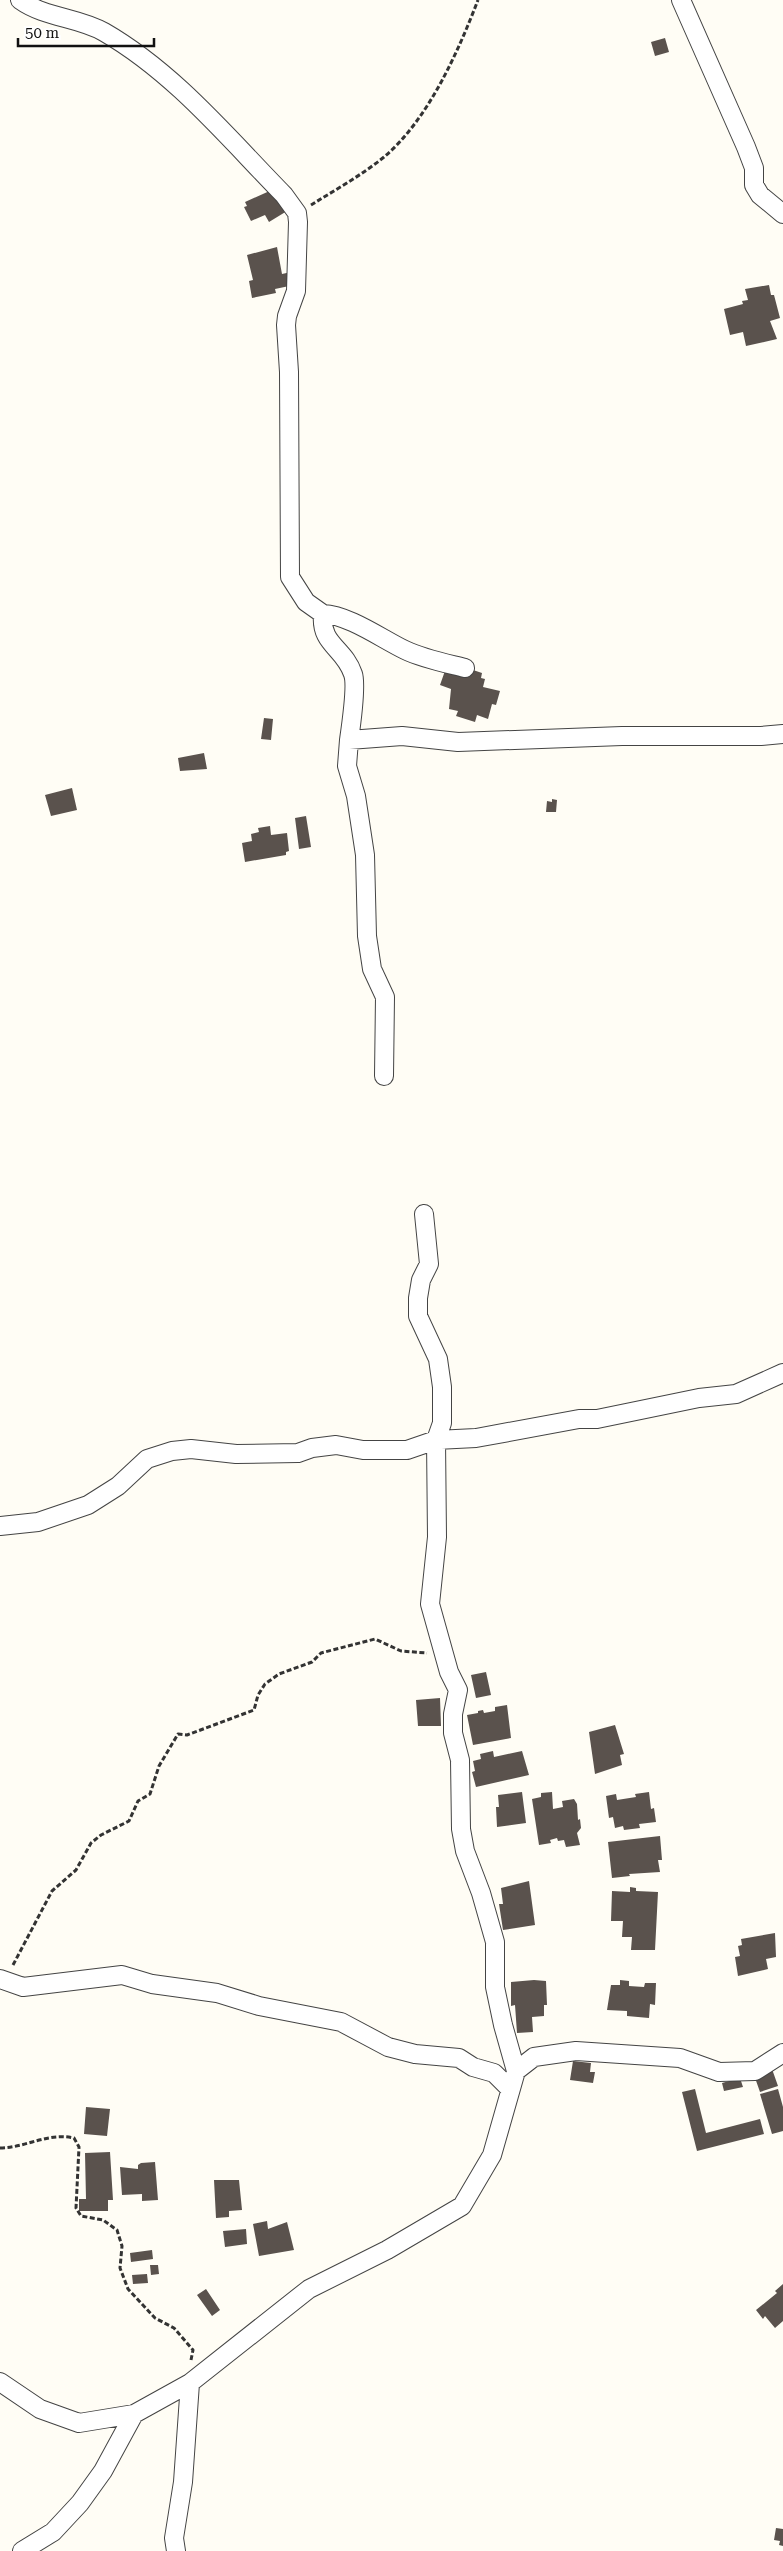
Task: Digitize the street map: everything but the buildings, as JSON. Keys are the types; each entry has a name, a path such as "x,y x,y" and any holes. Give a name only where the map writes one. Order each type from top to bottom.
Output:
{"street":[{"path":"20,0 38,10 86,23 143,57 190,98 284,195 297,213 296,291 287,316 286,325 290,578 306,602 324,614 345,620 407,651 433,661 465,668"},
{"path":"681,0 746,147 754,168 754,185 760,195 783,214"},
{"path":"324,614 322,628 330,643 342,654 354,675 347,766 356,796 365,855 367,936 372,969 385,998 384,1076"},
{"path":"349,740 402,736 458,742 613,736 761,736 783,734"},
{"path":"424,1214 429,1264 419,1289 418,1316 438,1359 442,1387 442,1423 436,1440 437,1536 430,1604 449,1672 458,1690 452,1714 453,1733 460,1760 461,1829 465,1850 481,1893 495,1942 495,1988 516,2071"},
{"path":"0,1526 38,1522 88,1504 118,1486 148,1459 172,1451 191,1448 228,1453 298,1453 312,1448 336,1445 362,1450 407,1450 436,1440 476,1438 578,1419 597,1420 700,1398 736,1394 783,1373"},
{"path":"0,1979 24,1987 122,1975 152,1984 216,1994 259,2006 341,2022 388,2047 415,2054 459,2058 473,2067 494,2073 510,2089"},
{"path":"0,2382 40,2409 79,2423 134,2414 190,2383 309,2289 387,2250 462,2206 492,2155 516,2071 534,2056 576,2051 680,2058 719,2072 755,2071 783,2053"},
{"path":"176,2551 174,2538 183,2482 190,2383"},
{"path":"22,2551 53,2532 80,2503 103,2471 134,2414"}],"path":[{"path":"297,213 385,156 411,128 433,95 458,48 478,0"},
{"path":"0,1979 22,1949 52,1891 76,1870 91,1843 101,1834 128,1821 138,1801 150,1794 159,1766 178,1734 187,1735 254,1710 258,1695 265,1684 279,1674 312,1662 321,1653 376,1639 401,1651 443,1653"},
{"path":"0,2148 19,2147 32,2142 61,2136 74,2138 79,2147 76,2208 81,2216 104,2220 117,2230 122,2246 120,2268 128,2289 155,2318 174,2328 192,2350 190,2383"}]}
